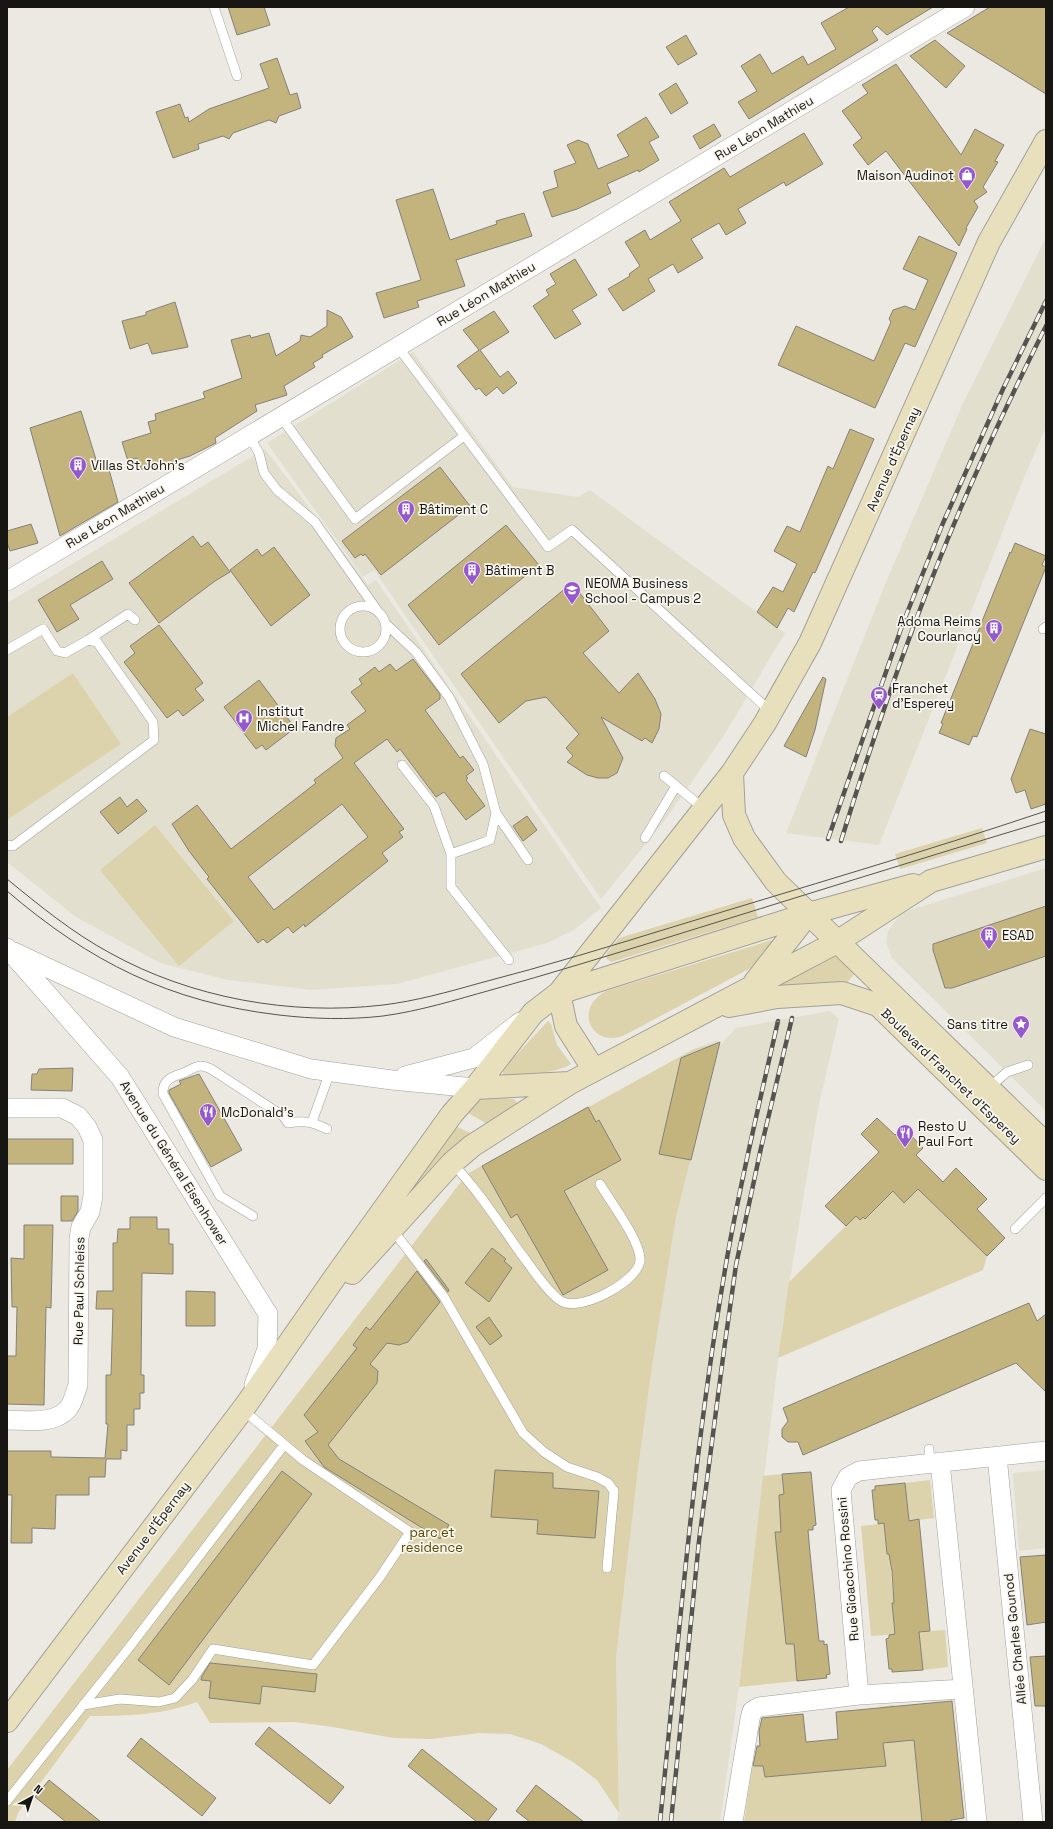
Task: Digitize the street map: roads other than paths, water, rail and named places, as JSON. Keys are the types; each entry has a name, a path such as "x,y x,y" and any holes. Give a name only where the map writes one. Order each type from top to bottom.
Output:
{"main road":[{"name":"Avenue d'Épernay","path":"559,993 732,773 771,712 810,643 989,242 1046,141"},
{"name":"Boulevard Franchet d'Esperey","path":"732,773 734,815 744,838 776,882 1046,1144"},
{"path":"296,1334 429,1144 452,1114 475,1088 533,1013 559,993 808,914 1046,848"},
{"path":"296,1334 452,1163 479,1142 570,1083 837,942 931,880"},
{"path":"750,988 808,914"},
{"path":"559,993 566,1026 576,1045 594,1070"},
{"name":"Boulevard Franchet d'Esperey","path":"711,1009 777,998 842,993 849,994 878,1005 1046,1169"},
{"path":"475,1088 570,1083"},
{"name":"Avenue d'Épernay","path":"7,1721 244,1408 296,1334"}],"street":[{"name":"Rue Léon Mathieu","path":"7,582 965,7"},
{"name":"Avenue du Général Eisenhower","path":"7,948 174,1027 311,1069 392,1080 475,1088"},
{"name":"Avenue du Général Eisenhower","path":"7,948 120,1077 268,1314 267,1350 244,1408"},
{"name":"Avenue du Général Eisenhower","path":"392,1080 474,1058 533,1013"},
{"name":"Rue Paul Schleiss","path":"7,1108 62,1108 78,1116 87,1127 92,1140 93,1196 90,1212 81,1227 79,1238 78,1385 73,1399 66,1410 49,1420 7,1420"},
{"name":"Rue Gioacchino Rossini","path":"859,1696 841,1490 848,1478 859,1470 933,1458 997,1456 1046,1451"},
{"name":"Allée Charles Gounod","path":"997,1456 1033,1822"},
{"path":"933,1458 963,1689 977,1822"},
{"path":"733,1822 752,1711 759,1707 859,1696 963,1689"}],"lane":[{"path":"214,7 237,76"},
{"path":"398,347 548,547 572,530 771,712"},
{"path":"281,417 355,519 464,436"},
{"path":"249,436 259,453 264,473 276,490 315,522 380,613 386,624 416,652 449,697 484,764 496,814 528,860"},
{"path":"380,613 371,607 363,606 348,610 340,623 339,631 341,638 351,650 366,652 380,646 384,639 386,624"},
{"path":"7,650 43,629 57,651 65,653 128,614 135,620"},
{"path":"7,845 14,846 154,740 153,722 97,642 88,640"},
{"path":"402,765 434,806 451,854 451,887 509,960"},
{"path":"664,776 703,808"},
{"path":"644,838 676,786"},
{"path":"451,854 490,840 496,814"},
{"name":"Boulevard Franchet d'Esperey","path":"989,1088 1007,1072 1028,1065"},
{"path":"253,1216 220,1196 163,1094 165,1082 171,1077 200,1066 211,1069 283,1116 288,1123 300,1121 312,1122 327,1129"},
{"path":"312,1122 330,1072"},
{"path":"452,1163 469,1180 536,1276 561,1301 580,1304 601,1297 636,1273 640,1262 639,1247 600,1184"},
{"path":"1015,1229 1046,1198"},
{"path":"392,1229 444,1297 523,1433 550,1456 567,1467 597,1477 608,1483 614,1491 607,1568"},
{"path":"83,1705 120,1699 159,1702 175,1698 192,1680 213,1649 313,1665 380,1577 410,1532 303,1460 244,1408"},
{"path":"7,1801 132,1643 284,1444"}],"tram line":[{"path":"7,879 57,919 83,937 141,969 174,982 242,1000 313,1008 348,1008 383,1005 420,999 529,970 862,870 1046,811"},
{"path":"7,891 38,916 101,958 133,975 166,989 239,1009 305,1017 357,1018 397,1014 424,1008 535,978 1046,821"}],"railway":[{"path":"828,839 903,623 943,523 1003,389 1046,301"},
{"path":"841,841 887,700 938,562 985,453 1046,326"},
{"path":"671,1822 699,1541 736,1265 761,1148 792,1018"},
{"path":"660,1822 688,1542 715,1333 726,1264 750,1142 778,1021"}],"place":[{"name":"Maison Audinot","path":"967,190"},
{"name":"Villas St John's","path":"78,480"},
{"name":"Bâtiment C","path":"406,524"},
{"name":"Bâtiment B","path":"472,585"},
{"name":"NEOMA Business School - Campus 2","path":"572,605"},
{"name":"Adoma Reims Courlancy","path":"994,643"},
{"name":"Franchet d'Esperey","path":"879,710"},
{"name":"Institut Michel Fandre","path":"244,733"},
{"name":"ESAD","path":"989,950"},
{"name":"Sans titre","path":"1021,1039"},
{"name":"McDonald's","path":"208,1127"},
{"name":"Resto U Paul Fort","path":"905,1148"}],"park label":[{"name":"parc et residence","path":"432,1540"}]}
